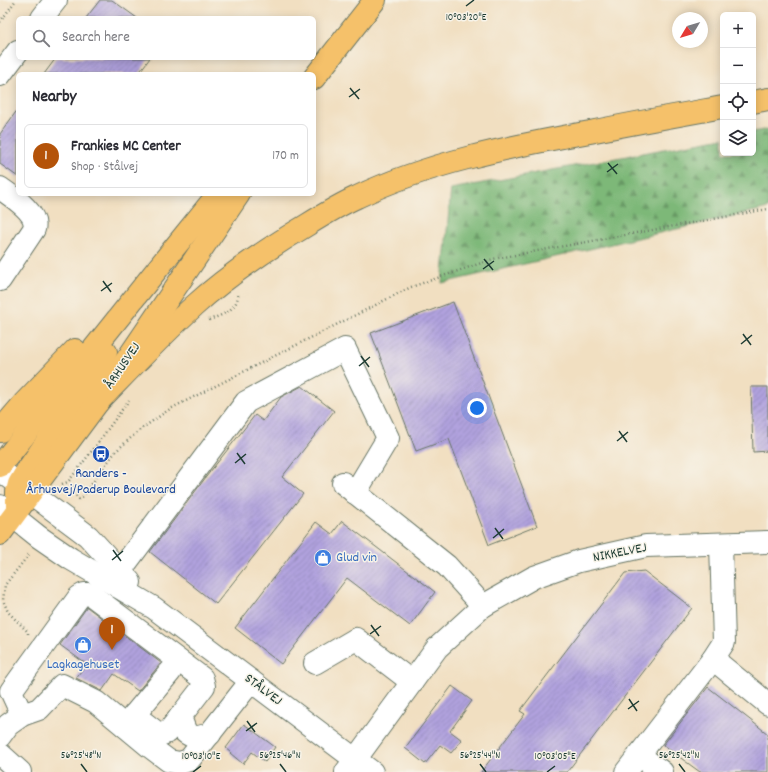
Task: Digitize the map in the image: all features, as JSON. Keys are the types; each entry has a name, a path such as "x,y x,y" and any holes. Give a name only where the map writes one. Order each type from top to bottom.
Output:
{"main road":[{"path":"316,76 375,0"},
{"path":"316,79 329,60"},
{"path":"756,101 768,99"},
{"path":"98,402 159,339 195,305 230,276 295,232 357,197 404,178 458,160 506,148 720,108"},
{"path":"0,466 216,196"},
{"name":"ÅRHUSVEJ","path":"0,534 14,515 25,489 98,402 238,196"},
{"path":"0,431 24,403 171,252"},
{"path":"25,489 38,454 64,417 171,252"}],"street":[{"path":"44,16 56,0"},
{"path":"0,75 11,50"},
{"path":"0,280 35,227 34,218 24,206 8,193"},
{"path":"120,571 246,402 345,348 388,438 349,488 447,566 483,606"},
{"name":"STÅLVEJ","path":"0,470 88,536 154,608"},
{"name":"STÅLVEJ","path":"14,515 39,537 71,559 154,608 251,681 358,768"},
{"name":"NIKKELVEJ","path":"358,768 412,682 437,648 483,606 534,577 579,561 646,546 768,542"},
{"path":"662,772 633,764 724,642 721,544"},
{"path":"0,736 8,725 22,715 39,709 62,685 160,735 168,732 204,686 202,678 90,594 84,594 79,597 11,691 22,715"},
{"path":"315,663 356,639 412,682"},
{"path":"712,659 768,704"},
{"path":"129,720 170,672"},
{"path":"129,720 170,761 180,763 190,760 251,681"},
{"path":"180,717 186,733 195,738 210,734"}],"path":[{"path":"0,22 16,0"},
{"path":"73,486 71,490 80,499 116,451 141,428 170,410 411,287 493,260 768,209"},
{"path":"28,638 28,632 8,612 3,600 5,585 30,554"}],"green space":[{"path":"768,129 768,208 442,283 451,189 720,139 720,156 756,156 756,131"}],"building":[{"path":"100,0 112,0 134,16 88,16"},
{"path":"54,60 148,60 140,72 46,72"},
{"path":"16,112 16,176 0,164 0,134"},
{"path":"453,302 537,526 489,545 449,439 416,451 371,333"},
{"path":"302,386 334,411 282,477 303,494 216,604 150,552 255,415 263,421 281,397"},
{"path":"751,387 768,387 768,451 753,452"},
{"path":"342,521 435,592 410,626 347,578 281,664 235,628 316,522 332,534"},
{"path":"644,571 692,608 567,772 481,772 525,714 520,711 625,573"},
{"path":"87,607 161,663 138,691 114,674 102,691 76,678 86,664 60,645"},
{"path":"452,686 472,701 450,731 462,740 451,753 440,745 425,764 405,748"},
{"path":"708,687 768,734 768,772 700,772 663,745"},
{"path":"244,724 275,747 265,762 252,752 243,764 226,748"}],"place":[{"name":"Randers - Århusvej/Paderup Boulevard","path":"101,454"},
{"name":"Glud vin","path":"323,558"},
{"name":"Lagkagehuset","path":"83,645"},
{"name":"Frankies MC Center","path":"112,650"}]}
